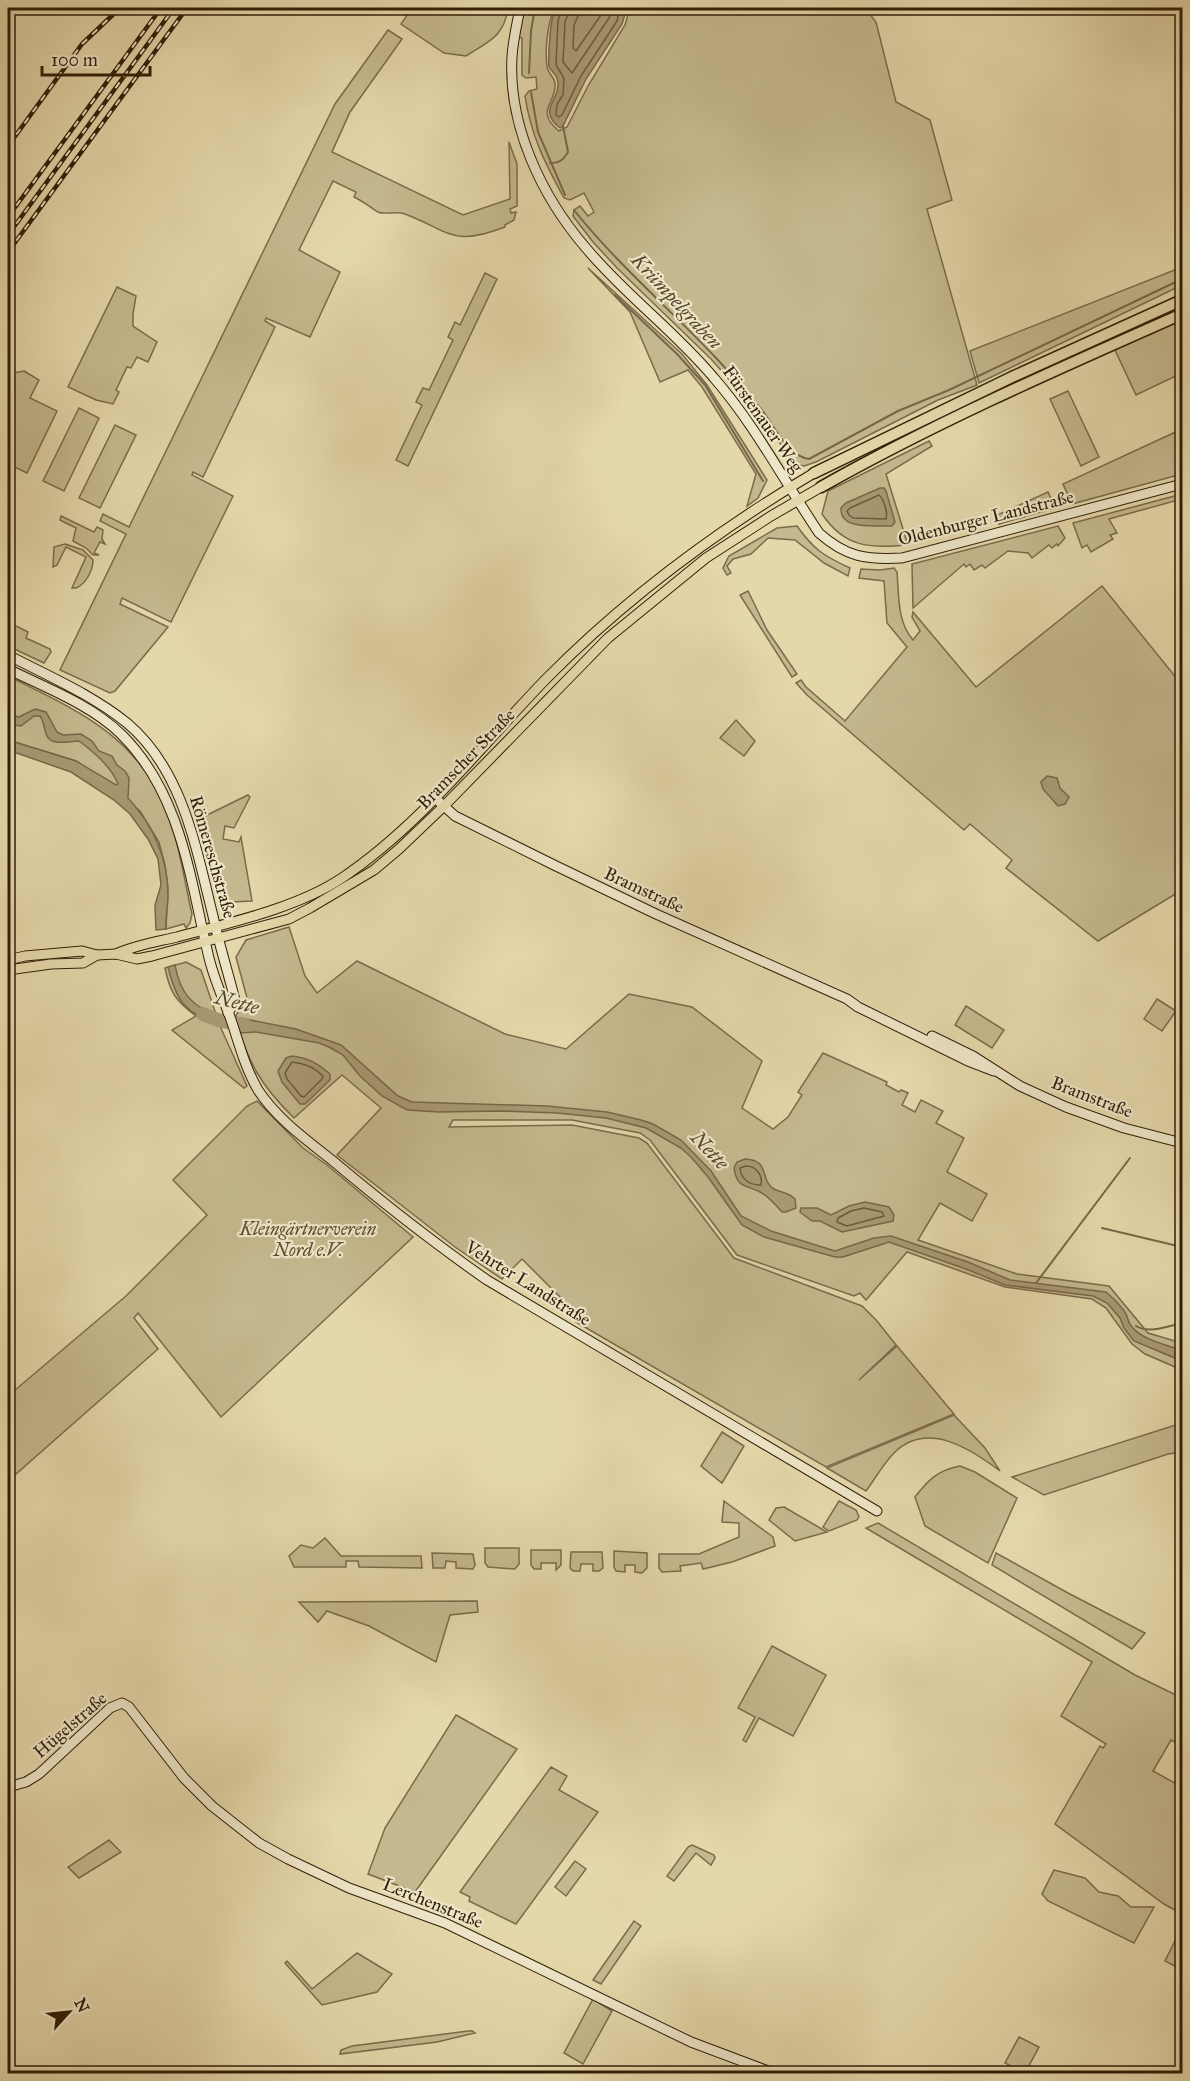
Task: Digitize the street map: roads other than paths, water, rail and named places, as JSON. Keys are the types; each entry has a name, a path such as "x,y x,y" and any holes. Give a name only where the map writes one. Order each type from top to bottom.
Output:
{"highway":[{"path":"814,473 1012,376 1182,300"},
{"path":"821,487 867,461 1017,387 1182,315"}],"main road":[{"name":"Bramscher Straße","path":"116,954 135,945 203,930 292,903 327,887 372,857 435,798 546,680 595,633 692,554 747,515 814,473"},
{"name":"Bramscher Straße","path":"98,955 116,954 137,958 289,919 374,870 444,806 608,638 706,558 821,487"},
{"path":"8,960 25,956 82,951 98,955"},
{"path":"8,970 42,964 83,963 98,955"}],"street":[{"name":"Fürstenauer Weg","path":"520,8 512,59 514,98 529,153 557,209 586,249 715,378 748,420 791,488"},
{"name":"Oldenburger Landstraße","path":"791,488 819,532 835,547 858,556 878,559 902,558 1182,484"},
{"name":"Römereschstraße","path":"8,655 104,706 129,725 152,750 169,774 181,802 192,834 219,938"},
{"name":"Römereschstraße","path":"8,669 93,712 121,734 145,762 160,787 179,829 206,942"},
{"name":"Bramstraße","path":"435,798 465,821 629,902 847,999 858,1007 994,1071 1020,1086 1066,1107 1124,1128 1182,1143"},
{"name":"Vehrter Landstraße","path":"219,938 235,1000 229,1015"},
{"name":"Vehrter Landstraße","path":"206,942 221,998 257,1087 280,1116 452,1256 517,1298 877,1511"},
{"name":"Hügelstraße","path":"8,1787 26,1782 39,1774 110,1708 122,1703"},
{"name":"Lerchenstraße","path":"122,1703 129,1707 184,1778 212,1806 259,1843 349,1888 445,1923 692,2042 776,2073"}],"water":[{"path":"558,8 627,8 622,24 586,79 560,128 550,115 558,85 549,67 552,18"},
{"path":"880,488 886,491 895,522 892,526 852,524 846,520 841,508 846,503"},
{"path":"35,709 46,712 57,732 63,735 81,734 92,741 99,751 112,756 117,765 125,771 129,778 128,798 145,819 162,855 168,896 166,929 156,930 155,905 161,885 158,859 148,839 130,814 114,800 71,772 8,750 8,740 76,761 116,785 118,784 107,765 79,741 58,742 49,739 40,716 34,716 21,726 8,724 8,712 19,717"},
{"path":"1047,776 1057,778 1060,788 1069,797 1065,804 1058,806 1043,789 1041,782"},
{"path":"175,965 180,982 188,996 200,1007 216,1013 220,1026 198,1016 184,1005 175,990 168,967"},
{"path":"235,1017 296,1029 341,1045 398,1096 412,1102 547,1106 607,1112 653,1124 681,1140 711,1171 741,1216 771,1231 835,1251 874,1238 891,1236 968,1262 1010,1280 1106,1292 1122,1308 1130,1324 1137,1331 1148,1338 1182,1351 1182,1361 1134,1341 1120,1318 1107,1303 1093,1296 1005,1285 889,1242 843,1257 835,1257 764,1237 742,1225 691,1157 681,1148 646,1128 606,1118 557,1113 407,1110 382,1096 360,1076 343,1055 329,1047 319,1043 256,1032 239,1033"},
{"path":"292,1056 312,1062 330,1074 330,1080 305,1104 300,1104 282,1082 278,1071 286,1058"},
{"path":"745,1159 758,1163 774,1189 795,1199 796,1208 782,1212 763,1194 739,1182 734,1168 737,1162"},
{"path":"865,1202 889,1207 894,1215 893,1221 842,1232 820,1221 812,1221 800,1212 801,1208 817,1208 831,1215 849,1206"}],"waterway":[{"name":"Krümpelgraben","path":"529,73 531,31 535,8"},
{"name":"Krümpelgraben","path":"531,92 538,132 565,195"},
{"path":"550,163 561,161 568,152 563,126"},
{"path":"574,210 626,268 723,365 760,408 787,446 793,452 809,459 898,411 949,390 1182,279"},
{"path":"615,295 678,355 705,385 763,481"},
{"name":"Nette","path":"203,1014 218,1020 245,1025"},
{"path":"1036,1283 1130,1158"},
{"path":"1102,1228 1182,1247"},
{"path":"1136,1326 1153,1329 1182,1323"}],"railway":[{"path":"8,146 82,44 120,8"},
{"path":"8,217 161,8"},
{"path":"8,235 174,8"},
{"path":"8,252 187,8"}],"park label":[{"name":"Kleingärtnerverein Nord e.V.","path":"308,1239"}]}
